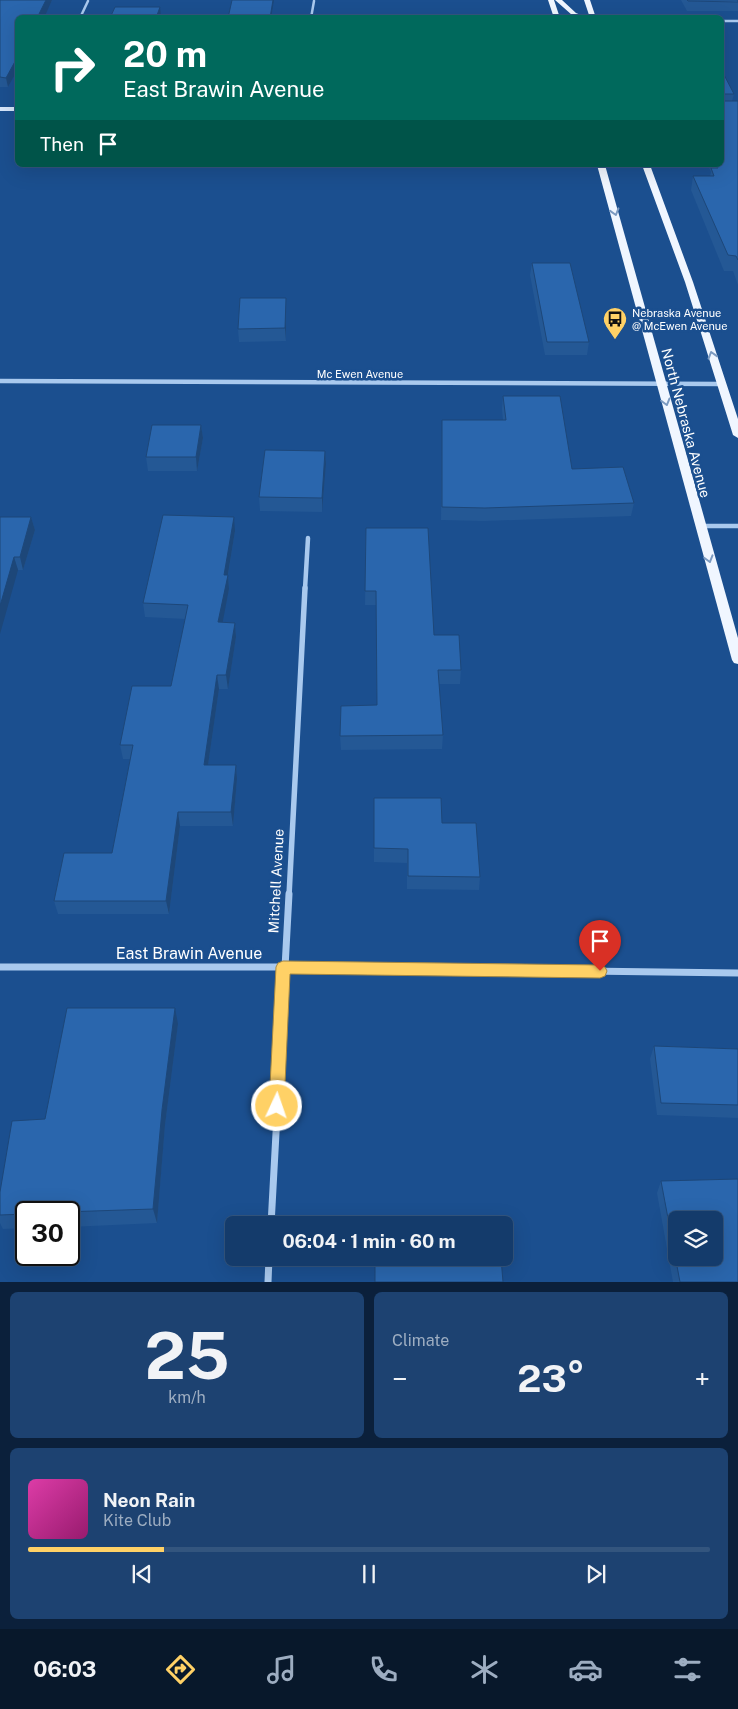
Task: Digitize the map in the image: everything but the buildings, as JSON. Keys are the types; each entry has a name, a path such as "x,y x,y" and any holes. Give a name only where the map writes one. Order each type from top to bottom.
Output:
{"main road":[{"path":"551,0 556,15"},
{"path":"558,0 577,15"},
{"path":"587,0 592,15"},
{"name":"North Nebraska Avenue","path":"602,167 636,279 661,384 699,526 738,660"},
{"path":"647,167 689,282 738,435"}],"street":[{"path":"312,15 314,0"},
{"path":"81,15 88,1"},
{"path":"724,21 738,20"},
{"path":"0,109 15,109"},
{"name":"Mc Ewen Avenue","path":"0,380 721,384"},
{"path":"699,526 738,526"},
{"name":"Mitchell Avenue","path":"271,1216 283,967 308,538"},
{"name":"East Brawin Avenue","path":"0,967 283,967 738,973"},
{"path":"268,1282 269,1266"}],"place":[{"name":"Nebraska Avenue @ McEwen Avenue","path":"615,340"}],"route":[{"path":"277,1106 283,967 600,971"}]}
